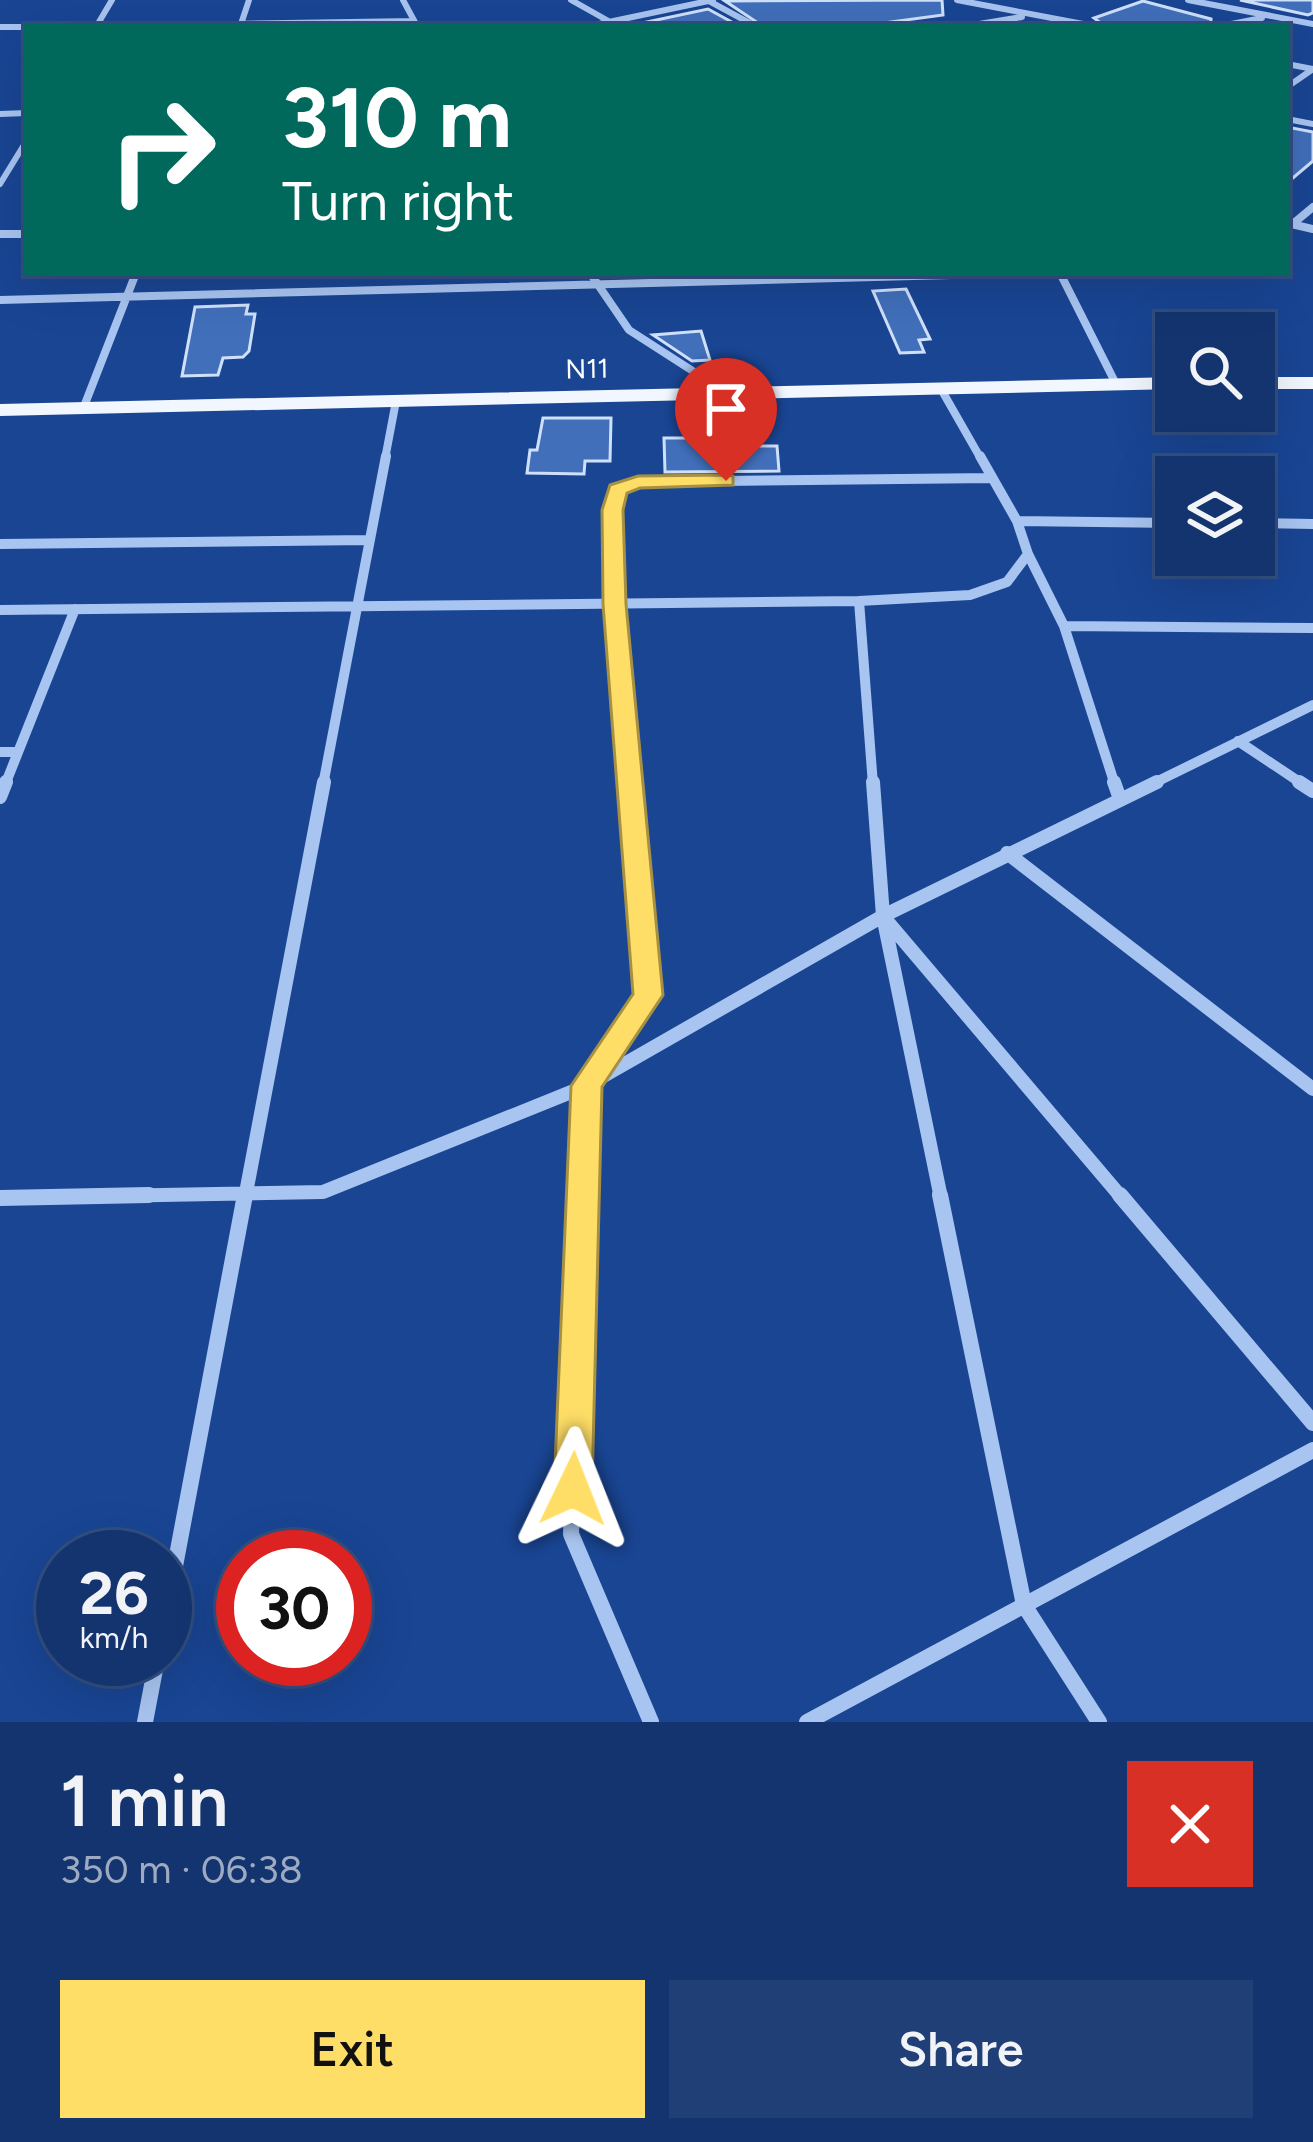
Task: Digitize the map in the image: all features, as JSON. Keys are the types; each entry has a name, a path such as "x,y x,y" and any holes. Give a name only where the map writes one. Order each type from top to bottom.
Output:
{"main road":[{"name":"N11","path":"0,410 1155,383"},
{"path":"1275,383 1313,383"}],"street":[{"path":"249,0 242,24 416,24 403,0"},
{"path":"571,0 613,24"},
{"path":"600,24 711,0 752,24"},
{"path":"957,0 1084,24"},
{"path":"1188,0 1313,24"},
{"path":"979,24 1035,14"},
{"path":"1232,24 1274,16"},
{"path":"0,184 24,145"},
{"path":"1291,222 1313,207"},
{"path":"1291,222 1313,229"},
{"path":"83,409 135,276"},
{"path":"592,276 629,330 727,394"},
{"path":"0,300 876,276"},
{"path":"1062,276 1116,384"},
{"path":"941,388 1017,521 1064,626 1120,799"},
{"path":"183,1530 396,400"},
{"path":"651,1722 571,1534 586,1086 648,995 614,604 613,510 618,489 638,482 992,478"},
{"path":"1017,521 1155,523"},
{"path":"1275,523 1313,524"},
{"path":"0,544 369,540"},
{"path":"0,610 970,596 1007,582 1028,554"},
{"path":"859,601 883,916 1024,1605 1099,1722"},
{"path":"0,797 75,609"},
{"path":"1064,626 1313,628"},
{"path":"0,1198 323,1192 586,1086 883,916 1313,705"},
{"path":"1238,741 1313,791"},
{"path":"0,752 18,752"},
{"path":"1007,854 1313,1089"},
{"path":"883,916 1313,1424"},
{"path":"807,1722 1313,1450"},
{"path":"145,1722 152,1686"}],"building":[{"path":"942,0 943,15 876,24 760,24 725,1"},
{"path":"1240,0 1313,0 1313,13 1308,15"},
{"path":"1143,1 1211,22 1102,24 1094,18"},
{"path":"708,9 736,24 637,24"},
{"path":"1290,128 1313,132 1313,161 1290,180"},
{"path":"906,289 930,339 919,340 924,352 900,353 873,291"},
{"path":"248,305 246,314 255,314 249,351 243,357 223,358 218,375 182,376 195,307"},
{"path":"701,331 710,360 692,361 653,335"},
{"path":"543,418 611,418 610,461 585,461 584,474 527,473"},
{"path":"664,438 700,438 700,446 777,446 779,471 665,472"}],"route":[{"path":"573,1489 586,1086 648,995 614,604 613,510 618,489 638,482 726,481"}]}
